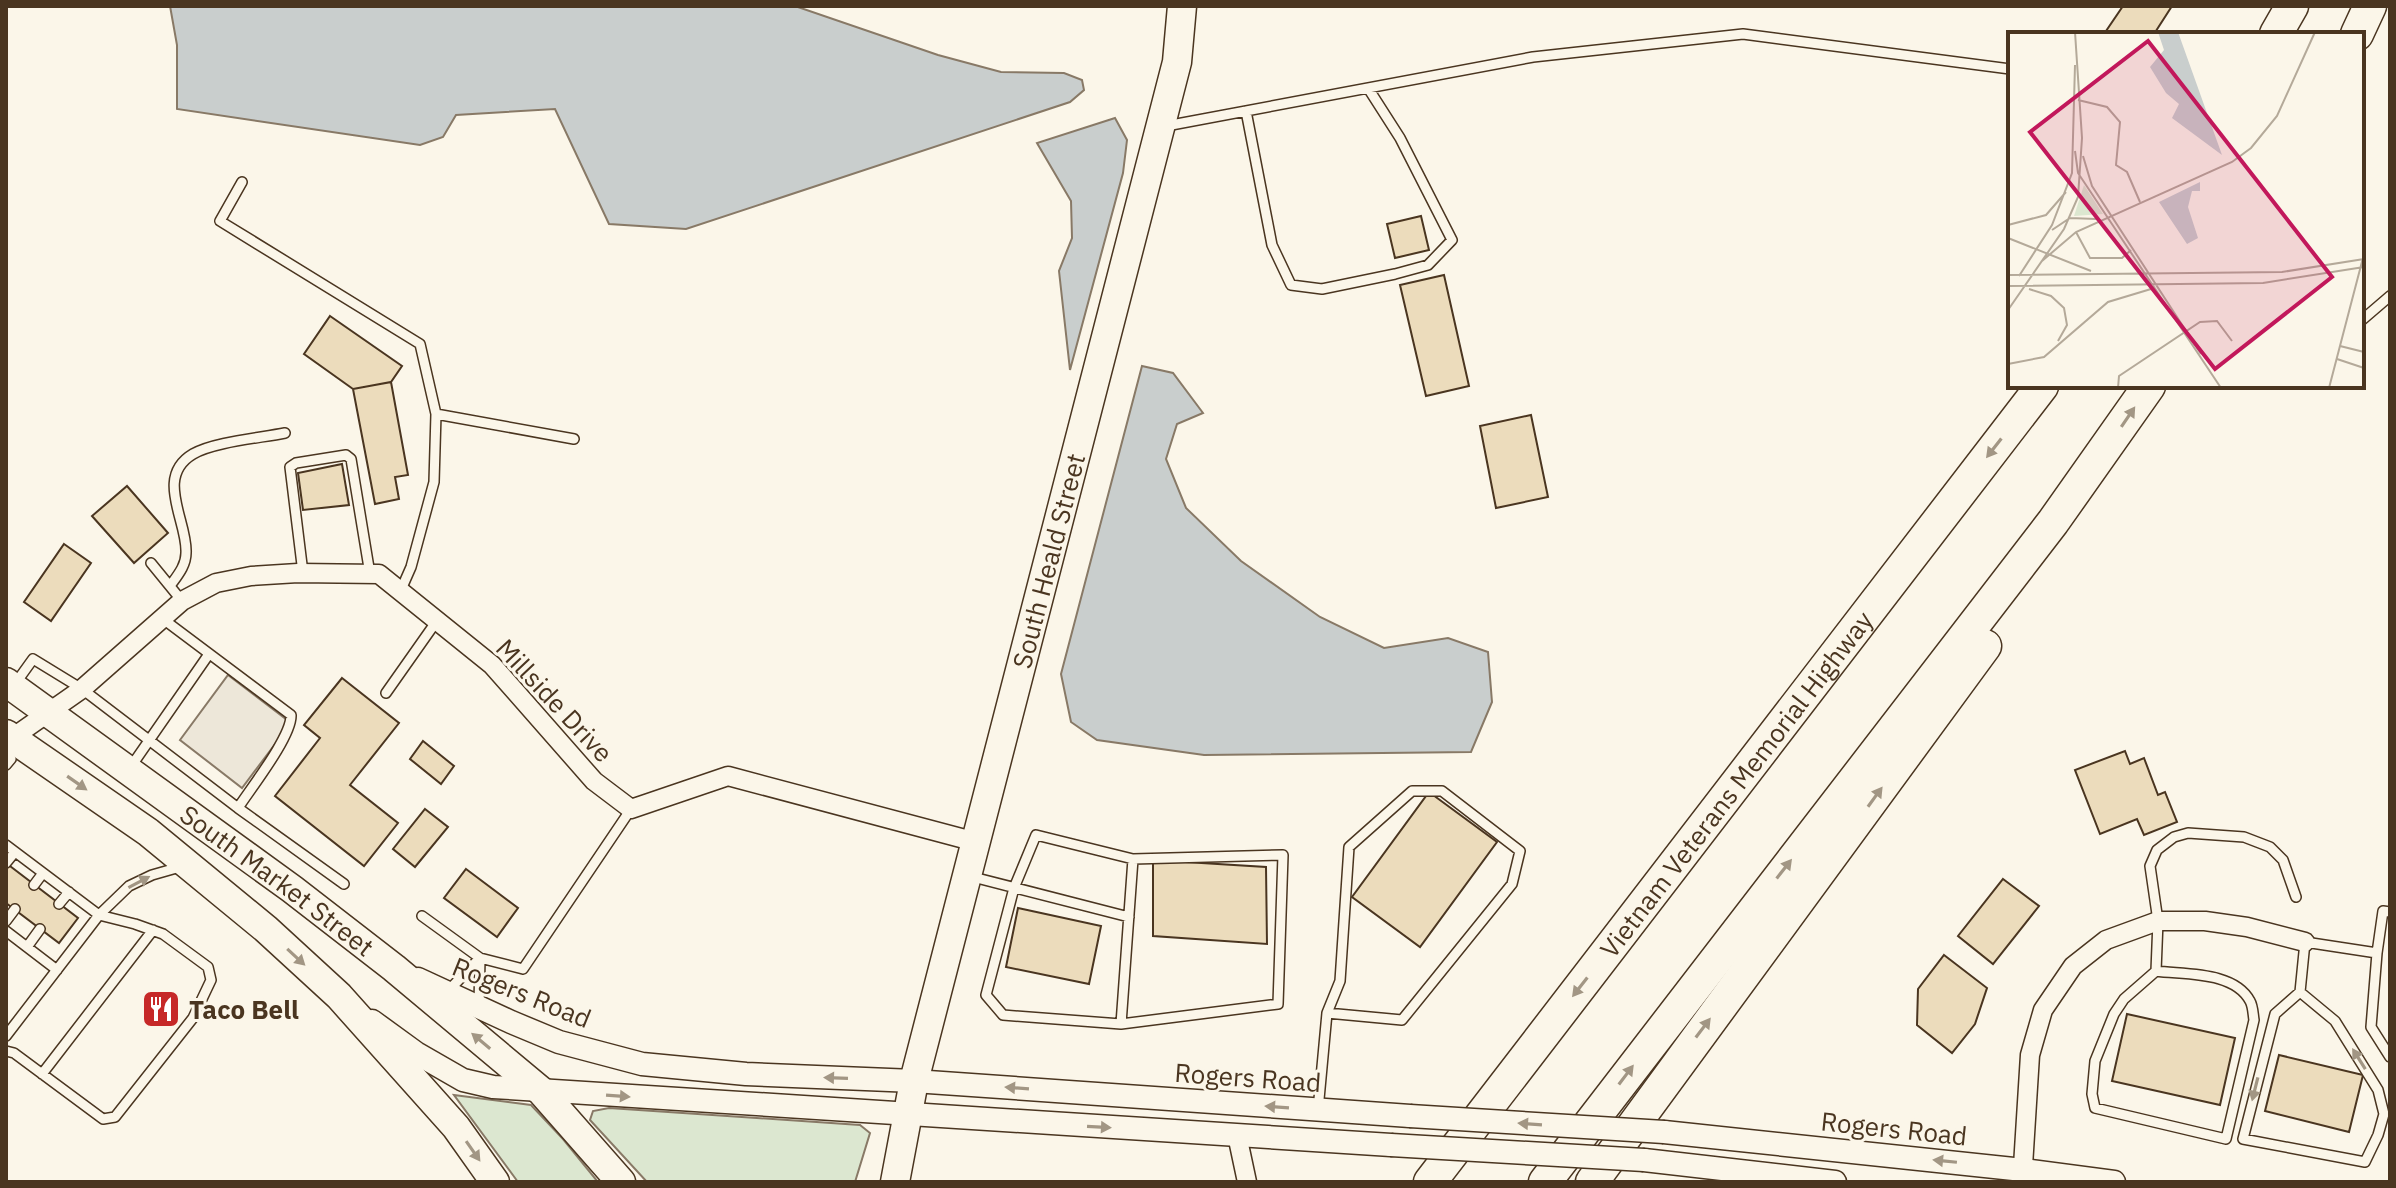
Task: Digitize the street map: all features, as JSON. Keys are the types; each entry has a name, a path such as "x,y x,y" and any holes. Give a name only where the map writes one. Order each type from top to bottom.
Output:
{"highway":[{"path":"2277,32 2292,6"},
{"path":"2358,32 2370,6"},
{"name":"Vietnam Veterans Memorial Highway","path":"1430,1182 2040,388"},
{"path":"1545,1182 2094,467 2148,388"},
{"path":"1592,1182 2031,585 2094,467"}],"main road":[{"name":"South Heald Street","path":"895,1182 914,1081 1177,62 1182,6"},
{"name":"South Market Street","path":"9,685 292,889 394,968 541,1091 621,1182"},
{"name":"South Market Street","path":"7,746 148,832 266,929 339,996 451,1121 495,1182"},
{"name":"South Heald Street","path":"877,1182 909,1115"}],"street":[{"path":"7,746 82,689 182,601 216,583 251,576 370,574"},
{"name":"Millside Drive","path":"370,574 379,574 492,665 594,781 631,809"},
{"path":"631,809 728,776 976,842"},
{"path":"2022,1176 2030,1055 2043,1010 2073,966 2106,940 2158,921 2205,921 2247,927 2305,942"},
{"name":"Rogers Road","path":"394,968 559,1042 642,1064 746,1074 914,1081 1664,1132 2022,1176 2114,1182"},
{"path":"339,996 416,1053 463,1080 493,1087 1644,1160 1835,1182"},
{"path":"1237,1135 1247,1182"}],"lane":[{"path":"1159,127 1533,57 1743,34 2008,69"},
{"path":"1246,111 1272,245 1291,285 1322,289 1428,265 1452,240 1400,138 1368,88"},
{"path":"242,182 220,221 420,344 436,414 434,482 411,567 400,592"},
{"path":"2364,318 2390,296"},
{"path":"436,414 574,439"},
{"path":"170,586 181,571 187,554 175,500 175,477 182,463 194,453 214,447 285,433"},
{"path":"303,573 290,467 296,463 346,455 351,459 370,574"},
{"path":"151,563 182,601"},
{"path":"163,619 291,715 292,725 238,808"},
{"path":"386,693 436,622"},
{"path":"128,770 209,654"},
{"path":"9,685 33,659 82,689 344,884"},
{"path":"1318,1110 1327,1013 1340,981 1349,847 1412,791 1442,791 1520,851 1512,884 1402,1020 1327,1013"},
{"path":"422,916 480,958 523,969 631,809"},
{"path":"2156,971 2212,977 2239,987 2251,1002 2254,1020 2226,1139 2095,1108 2092,1094 2095,1061 2114,1014 2124,999 2156,971 2158,921 2150,866 2157,850 2174,837 2188,833 2244,837 2270,847 2283,860 2296,897"},
{"path":"1036,835 1133,859 1283,855 1278,1004 1121,1024 1003,1015 986,995 1014,888 1036,835"},
{"path":"6,845 99,915 163,934 208,967 211,980 193,1018 115,1117 103,1119 14,1053 6,1051"},
{"path":"6,863 15,852"},
{"path":"1121,1024 1133,859"},
{"path":"6,1036 99,915 129,886 187,864"},
{"path":"34,885 43,873"},
{"path":"967,876 1129,917"},
{"path":"59,904 69,892"},
{"path":"6,921 15,909"},
{"path":"2390,912 2383,911 2371,1027 2390,1057"},
{"path":"27,947 40,929"},
{"path":"42,1074 153,930"},
{"path":"6,931 57,970"},
{"path":"2300,992 2335,1021 2386,1107 2378,1135 2365,1162 2243,1139 2275,1014 2300,992 2305,942 2377,953"},
{"path":"447,993 480,958"},
{"path":"479,1008 480,958"}],"green space":[{"path":"454,1095 531,1105 598,1182 518,1182"},
{"path":"609,1108 860,1125 870,1133 855,1182 647,1182 590,1120 593,1111"}],"shaded area":[{"path":"170,6 795,6 938,55 1001,72 1064,73 1082,80 1084,90 1070,102 686,229 609,224 555,109 456,115 443,137 420,145 177,109 177,45"},
{"path":"1115,118 1127,140 1123,173 1070,370 1059,271 1072,238 1071,201 1037,143"},
{"path":"1142,366 1173,373 1203,413 1177,424 1166,459 1186,508 1241,561 1320,617 1384,648 1448,638 1488,652 1492,702 1471,752 1204,755 1097,740 1071,722 1061,674"},
{"path":"228,675 291,723 242,788 180,740"}],"building":[{"path":"2123,6 2172,6 2155,32 2105,32"},
{"path":"1421,216 1429,250 1395,258 1387,224"},
{"path":"1444,275 1469,386 1426,396 1400,285"},
{"path":"330,316 402,366 391,382 353,389 304,354"},
{"path":"391,382 408,475 395,477 399,499 375,504 353,389"},
{"path":"1531,415 1548,497 1496,508 1480,426"},
{"path":"342,464 349,505 303,510 298,473"},
{"path":"127,486 168,533 134,563 92,516"},
{"path":"64,544 91,563 51,621 24,602"},
{"path":"342,678 399,723 350,785 398,823 364,866 275,796 320,738 304,725"},
{"path":"423,741 454,766 441,784 410,759"},
{"path":"2125,751 2130,764 2144,758 2158,795 2165,792 2177,822 2144,835 2137,819 2100,834 2075,770"},
{"path":"1429,792 1497,842 1420,947 1352,897"},
{"path":"425,809 448,827 415,867 393,849"},
{"path":"1153,860 1266,867 1267,944 1153,936"},
{"path":"6,863 78,918 59,943 6,903"},
{"path":"466,869 518,908 497,937 444,898"},
{"path":"2003,879 2039,906 1993,964 1958,936"},
{"path":"1018,908 1101,926 1089,984 1006,967"},
{"path":"1944,955 1987,988 1975,1024 1952,1053 1917,1025 1918,989"},
{"path":"2127,1014 2235,1038 2220,1105 2112,1081"},
{"path":"2279,1055 2363,1075 2349,1132 2265,1111"}],"place":[{"name":"Taco Bell","path":"161,1009"}]}
